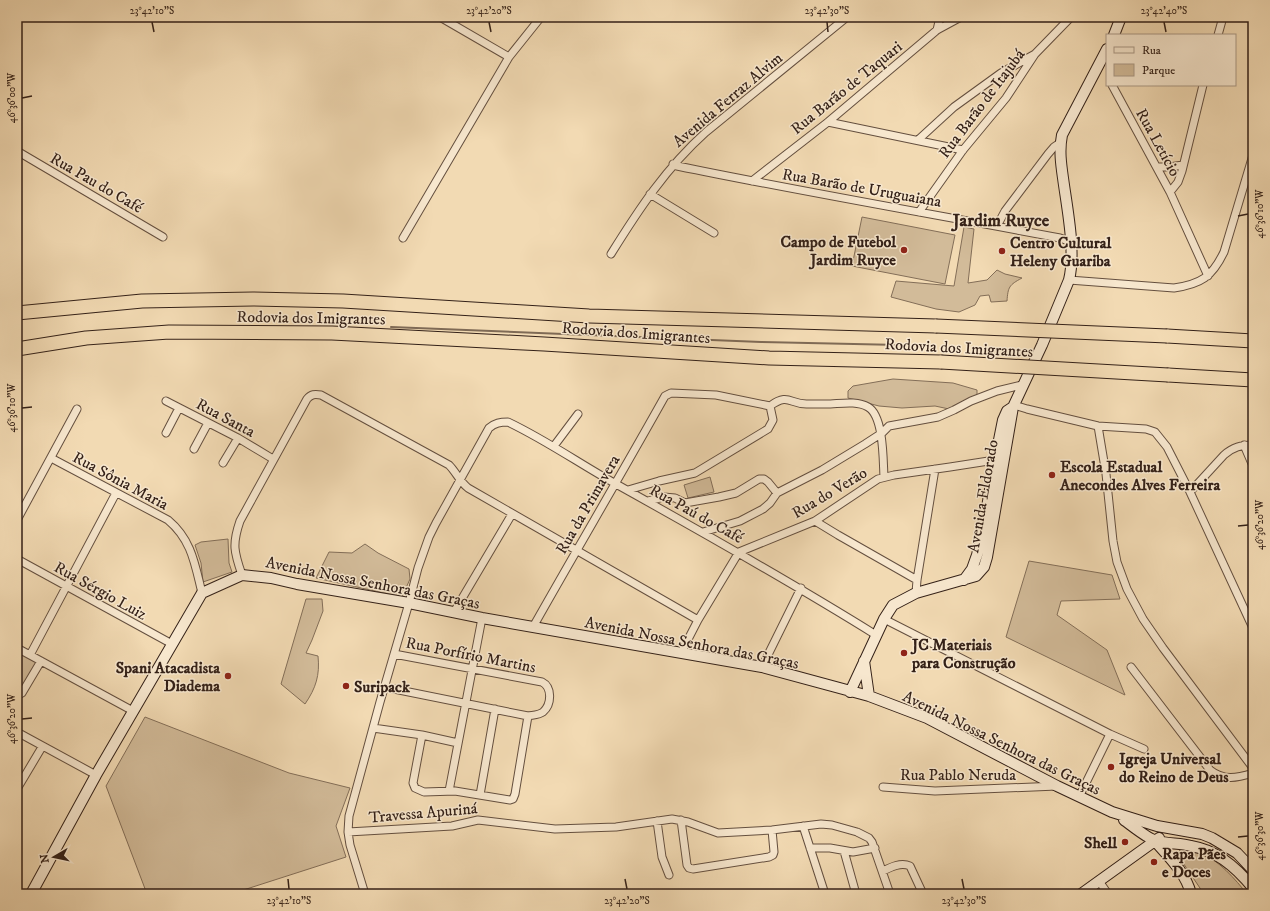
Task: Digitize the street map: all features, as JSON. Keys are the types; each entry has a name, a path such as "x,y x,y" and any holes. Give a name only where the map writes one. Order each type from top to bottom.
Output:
{"highway":[{"name":"Rodovia dos Imigrantes","path":"17,312 142,301 253,299 342,301 590,316 936,326 1253,341"},
{"name":"Rodovia dos Imigrantes","path":"17,349 86,338 169,332 332,333 769,358 941,362 1253,380"}],"main road":[{"path":"1114,34 1122,17"},
{"name":"Avenida Eldorado","path":"850,692 876,635 893,605 916,593 976,576 984,567 987,557 988,526 999,460 1014,406 1022,385 1042,345 1069,280 1072,265 1060,157 1060,143 1065,130 1106,51"},
{"path":"30,894 96,775 202,593 242,574"},
{"name":"Avenida Nossa Senhora das Graças","path":"242,574 265,576 297,584 409,603 482,618 762,667 869,696 927,718 1057,786 1112,812 1156,826 1202,834 1237,853 1253,870"},
{"path":"864,661 869,696"},
{"name":"Avenida Nossa Senhora das Graças","path":"1112,812 1154,840 1191,846 1209,851 1237,870 1253,888"},
{"path":"1081,894 1154,840 1169,835 1196,833"},
{"path":"1154,840 1185,878 1191,894"}],"street":[{"path":"440,17 509,57"},
{"path":"403,238 509,57 541,17"},
{"name":"Avenida Ferraz Alvim","path":"611,254 650,194 688,147 847,17"},
{"path":"937,30 940,17"},
{"name":"Rua Barão de Taquari","path":"752,181 828,122 937,30 960,17"},
{"name":"Rua Barão de Itajubá","path":"919,212 963,150 1006,98 1035,54 1071,17"},
{"path":"1218,34 1223,17"},
{"path":"918,140 954,107 1001,73 1035,54"},
{"name":"Rua Letício","path":"1113,86 1170,192 1208,276"},
{"path":"1170,192 1178,182 1203,86"},
{"path":"828,122 963,150"},
{"path":"997,226 1005,211 1048,154 1060,143"},
{"name":"Rua Pau do Café","path":"17,151 163,237"},
{"path":"1069,280 1174,288 1189,286 1200,282 1218,265 1224,252 1253,155"},
{"name":"Rua Barão de Uruguaiana","path":"673,164 846,200 997,226 1070,242"},
{"path":"1157,167 1183,165"},
{"path":"650,194 714,233"},
{"name":"Rua do Verão","path":"703,532 740,521 763,509 770,503 777,493 822,470 882,433 889,426 938,417 949,413 971,400 997,391 1022,385"},
{"name":"Rua da Primavera","path":"534,627 665,396 671,393 716,395 770,406"},
{"path":"242,574 234,548 240,521 307,399 316,394 321,395 449,465 455,471 462,484 468,488 512,514 577,549 698,620"},
{"path":"628,490 659,481 687,476 703,469 768,429 773,420 770,406 783,399 804,404 826,404 840,402 861,404 872,410 882,433 884,477"},
{"name":"Rua Santa","path":"166,401 238,438 273,459"},
{"path":"1014,406 1098,426 1146,429 1155,432 1167,446 1253,628"},
{"path":"166,433 178,408"},
{"path":"17,520 77,409"},
{"path":"554,446 578,414"},
{"name":"Rua Paú do Café","path":"460,480 489,428 494,424 508,422 554,446 616,484 739,552 801,588 876,635"},
{"path":"194,449 208,423"},
{"path":"1098,426 1106,474 1113,541 1117,562 1127,589 1143,619 1163,648 1253,768"},
{"path":"223,463 238,438"},
{"path":"1190,492 1230,450 1244,445 1253,445"},
{"path":"1244,445 1253,466"},
{"name":"Rua Sônia Maria","path":"50,458 168,520 178,528 192,552 202,593"},
{"name":"Rua do Verão","path":"739,552 815,520 874,481 884,477 999,460"},
{"path":"916,593 935,469"},
{"path":"648,501 664,497 675,498 685,503 719,497 736,493 759,479 764,479 768,482 777,493"},
{"path":"366,894 354,861 348,832 350,810 418,568 429,537 460,480"},
{"path":"30,655 116,494"},
{"path":"454,612 512,514"},
{"path":"815,520 838,535 917,580"},
{"path":"681,653 698,620 739,552"},
{"name":"Rua Sérgio Luiz","path":"17,559 172,644"},
{"path":"762,667 801,588"},
{"path":"449,791 471,668 482,618"},
{"path":"884,619 1110,734 1144,749"},
{"path":"17,648 133,711"},
{"name":"Rua Porfírio Martins","path":"394,654 542,682 546,684 550,696 545,710 538,714 528,716"},
{"path":"17,696 22,693 41,661"},
{"path":"1131,667 1210,770 1216,775 1228,778 1253,773"},
{"path":"384,687 528,716 514,797 510,800 449,791 418,791 413,786 422,735"},
{"path":"480,795 495,709"},
{"path":"373,728 458,742"},
{"path":"17,732 42,747 96,775"},
{"path":"1079,797 1110,734"},
{"path":"17,789 42,747"},
{"name":"Rua Pablo Neruda","path":"883,787 935,791 1057,786"},
{"name":"Travessa Apuriná","path":"348,832 445,827 478,820 549,829 616,827 672,819 681,820"},
{"path":"772,830 774,852 773,855 769,857 693,869 689,868 687,865 681,820 718,833 772,830 820,824 840,827 857,832 868,838 875,848 890,894"},
{"path":"657,821 662,857 669,875"},
{"path":"803,826 825,894"},
{"path":"810,848 830,848 844,851 859,851 875,848"},
{"path":"844,851 856,894"},
{"path":"882,871 898,865 906,864 910,866 923,894"},
{"path":"1100,881 1108,894"}],"green space":[{"name":"Campo de Futebol Jardim Ruyce","path":"862,217 955,235 945,284 852,266"},
{"path":"964,227 974,229 968,283 987,280 997,270 1005,274 1022,278 1010,287 1007,301 991,302 989,295 980,296 975,305 959,312 936,309 891,297 896,281 954,286"},
{"path":"893,379 953,383 977,390 977,395 949,409 935,406 902,408 879,406 848,398 848,391 853,386"},
{"path":"710,477 714,492 688,498 684,485"},
{"path":"228,539 229,563 232,572 203,582 201,563 195,545 201,542"},
{"path":"365,544 378,553 409,569 410,579 402,597 316,578 329,552 352,553"},
{"path":"1029,561 1112,575 1120,599 1061,601 1057,615 1107,650 1125,695 1006,637"},
{"path":"306,599 322,599 323,611 306,653 318,656 318,675 312,692 305,704 281,684"},
{"path":"17,648 41,661 17,696"},
{"path":"145,717 289,773 350,788 336,826 346,857 231,894 147,894 106,786"},
{"path":"1181,849 1200,853 1213,860 1232,876 1247,894 1204,894 1177,854"}],"waterway":[{"path":"391,327 761,342 900,345"}],"place":[{"name":"Campo de Futebol Jardim Ruyce","path":"904,250"},
{"name":"Centro Cultural Heleny Guariba","path":"1002,251"},
{"name":"Escola Estadual Anecondes Alves Ferreira","path":"1052,475"},
{"name":"JC Materiais para Construção","path":"904,653"},
{"name":"Spani Atacadista Diadema","path":"228,676"},
{"name":"Suripack","path":"346,686"},
{"name":"Igreja Universal do Reino de Deus","path":"1111,767"},
{"name":"Shell","path":"1125,842"},
{"name":"Rapa Pães e Doces","path":"1154,862"}],"district":[{"name":"Jardim Ruyce","path":"1001,220"}]}
